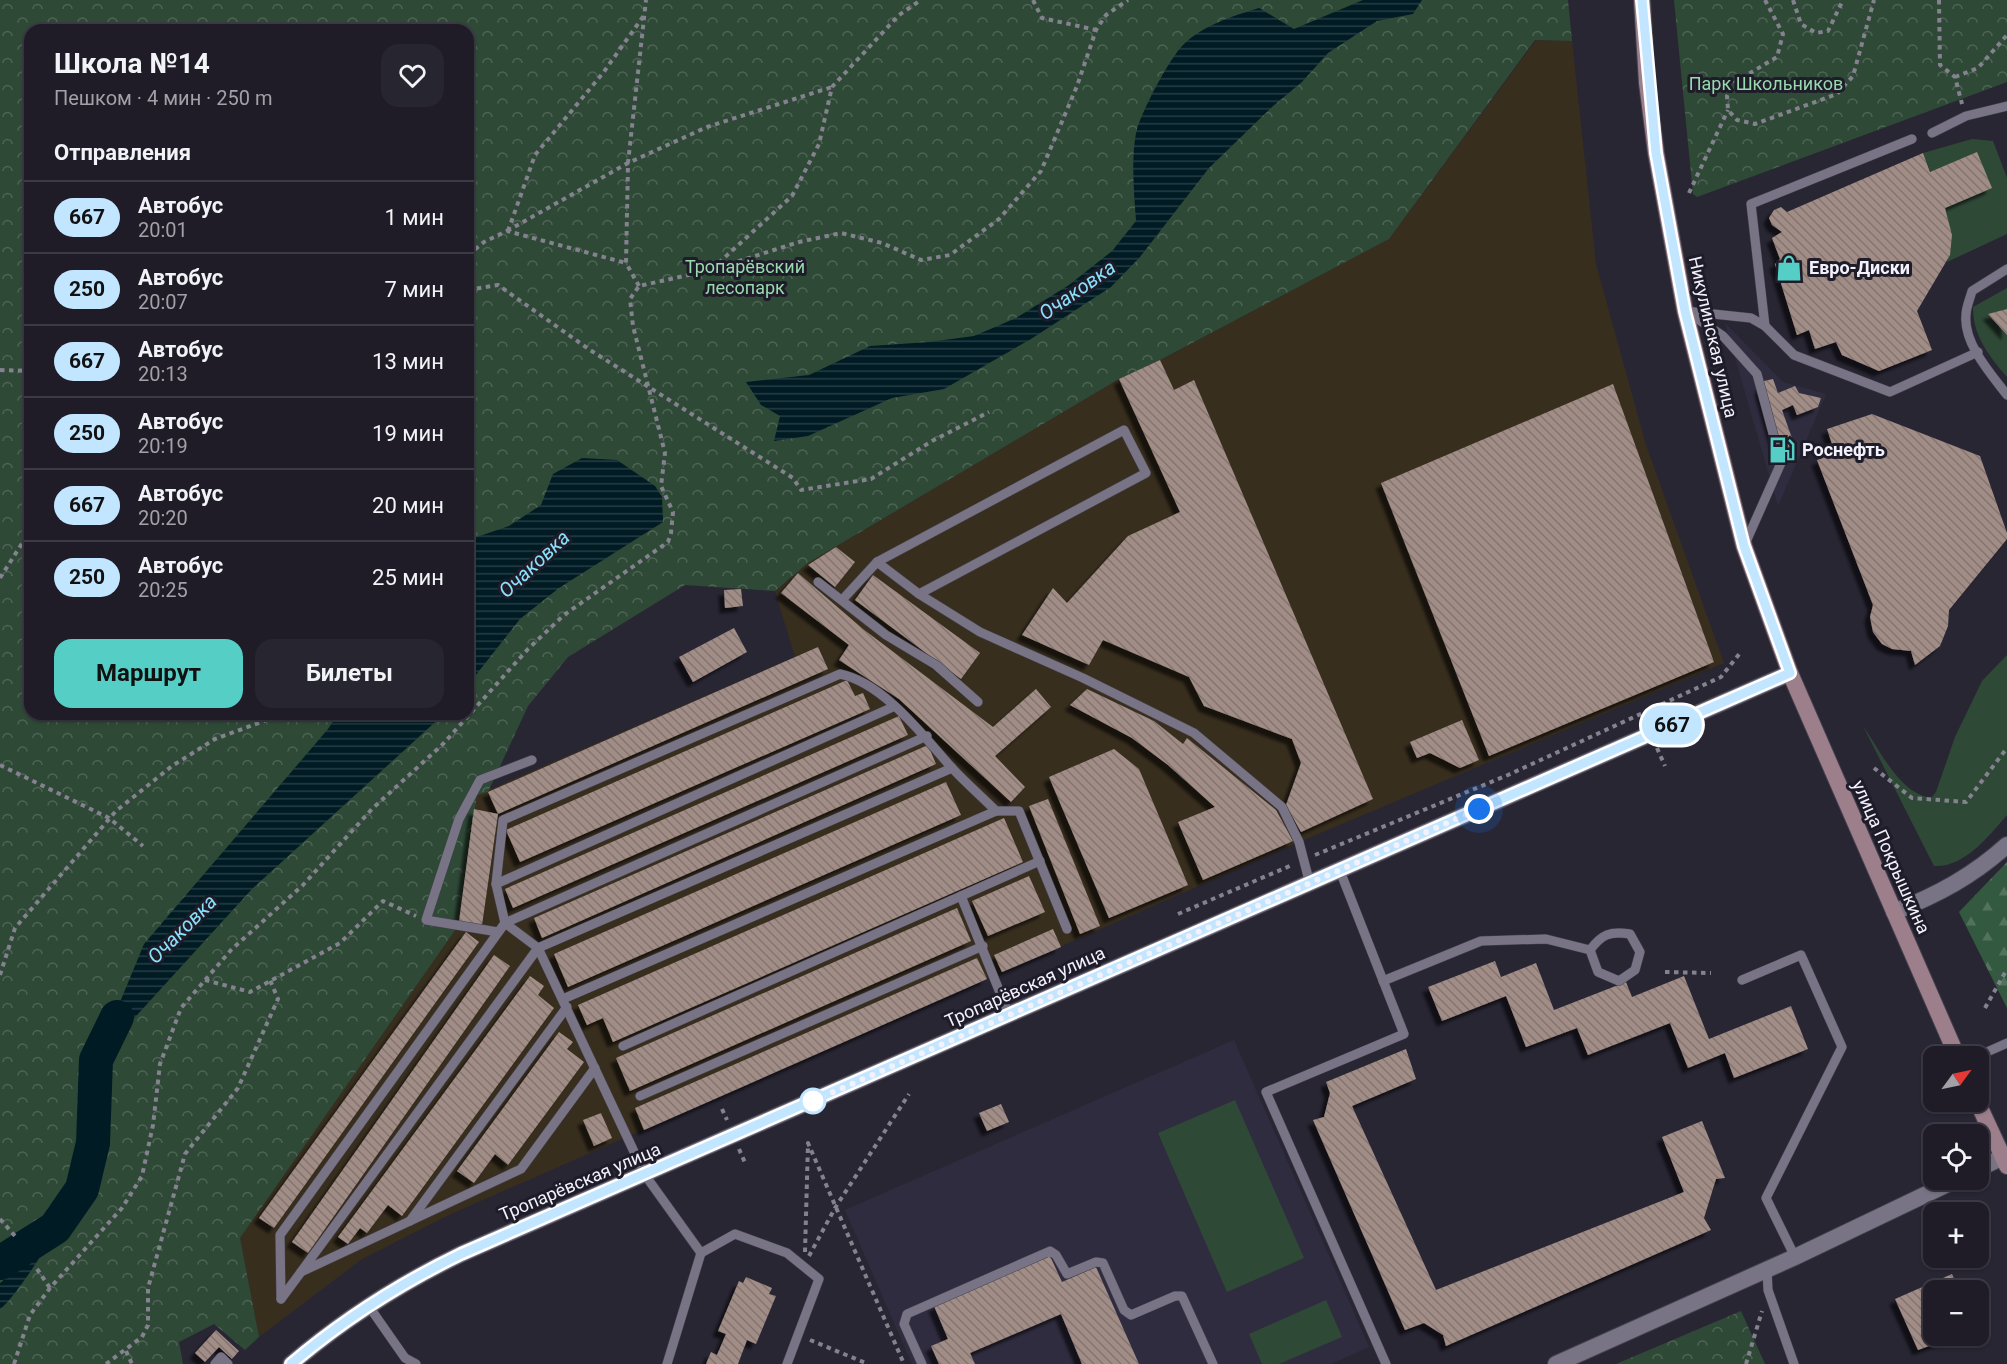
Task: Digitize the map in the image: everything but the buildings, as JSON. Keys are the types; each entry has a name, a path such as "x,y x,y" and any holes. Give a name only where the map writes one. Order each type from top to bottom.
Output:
{"main road":[{"name":"Никулинская улица","path":"1642,0 1647,83 1656,153 1685,311 1744,546 1790,673"},
{"name":"улица Покрышкина","path":"1790,673 1953,1046"},
{"path":"1982,1112 2006,1160"}],"street":[{"name":"Тропарёвская улица","path":"291,1364 326,1334 368,1305 461,1254 1790,673"},
{"path":"1894,912 1952,888 1986,864 2007,845"},
{"path":"1989,1165 2006,1160"},
{"path":"1556,1364 1767,1270 1935,1190"}],"lane":[{"path":"1932,133 1966,116 2007,106"},
{"path":"1765,326 1751,204 1912,139"},
{"path":"2007,269 1972,291 1966,315 1968,334 2007,396"},
{"path":"1685,311 1751,318 1765,326 1794,355 1890,392 1978,352"},
{"path":"1685,311 1724,336 1757,374 1781,463 1744,546"},
{"path":"843,599 877,562 1124,430 1146,473 919,594"},
{"path":"877,562 919,594 980,632 1083,678 1194,733 1282,807 1299,842 1310,884"},
{"path":"818,582 843,599 886,635 936,665 978,702"},
{"path":"701,1253 645,1175 538,948 505,923 496,884 503,820 840,674 857,677 893,706 927,736 952,768 996,811"},
{"path":"496,884 893,706"},
{"path":"927,736 505,923 280,1235 281,1299 538,948 952,768"},
{"path":"498,932 426,920 459,819 480,780 532,760"},
{"path":"410,1221 565,1003 996,811 1019,811 1067,929"},
{"path":"623,1046 1040,861"},
{"path":"1340,871 1404,1034 1266,1092 1386,1364"},
{"path":"961,896 1009,1015"},
{"path":"1613,932 1630,934 1640,952 1635,970 1618,981 1598,972 1590,951 1599,937 1613,932"},
{"path":"1383,981 1481,941 1546,939 1590,951"},
{"path":"640,1096 983,946"},
{"path":"1742,980 1801,955 1842,1047 1766,1198 1795,1257"},
{"path":"1989,1051 2007,1043"},
{"path":"301,1272 521,1169 595,1068"},
{"path":"667,1364 701,1253 735,1234 787,1252 819,1279 786,1364"},
{"path":"922,1364 904,1324 907,1314 1050,1251 1056,1255 1067,1274 1096,1262 1103,1263 1125,1310 1131,1315 1175,1296 1182,1296 1213,1364"},
{"path":"1767,1270 1768,1290 1794,1364"},
{"path":"368,1305 403,1361 416,1364"},
{"path":"215,1364 221,1357 228,1364"}],"path":[{"path":"639,286 626,263 628,164 646,0"},
{"path":"474,250 484,242 628,164 707,127 832,87 899,15 921,0"},
{"path":"1033,0 1042,18 1096,30"},
{"path":"474,710 556,622 668,542 673,512 661,486 665,453 633,326 630,299 639,286 711,270 799,242 841,232 882,243 921,260 950,255 999,219 1041,171 1077,86 1096,30 1106,15 1128,0"},
{"path":"1689,193 1728,110 1727,96 1735,82 1777,57 1783,34 1765,0"},
{"path":"1793,0 1802,24 1815,33 1828,31 1843,0"},
{"path":"1728,110 1737,120 1755,124 1837,94 1853,76 1874,0"},
{"path":"1939,0 1940,65 1955,77 1966,116"},
{"path":"507,231 535,155 603,73 645,12"},
{"path":"1955,77 1978,68 2007,35"},
{"path":"711,270 792,196 819,144 832,87"},
{"path":"507,231 626,263"},
{"path":"474,289 498,285 590,350 793,478 801,490 872,479 932,441 990,412"},
{"path":"0,370 24,371"},
{"path":"0,578 24,540"},
{"path":"1178,914 1508,775 1721,677 1740,653"},
{"path":"0,975 15,928 109,818 172,765 215,739 265,720"},
{"path":"14,1364 30,1315 50,1288 122,1208 142,1176 153,1125 160,1064 181,1008 231,950 303,885 372,809 443,744 465,720"},
{"path":"1874,768 1912,798 1966,802 2007,748"},
{"path":"0,765 109,818 143,846"},
{"path":"205,980 250,992 340,943 383,901 426,920"},
{"path":"1985,1008 2007,969"},
{"path":"1665,972 1710,973"},
{"path":"106,1364 142,1337 148,1325 148,1288 185,1154 238,1088 278,999 270,980"},
{"path":"804,1264 835,1208 909,1094"},
{"path":"804,1264 808,1143 904,1364"},
{"path":"0,1219 15,1236"},
{"path":"37,1269 50,1288"},
{"path":"1746,1364 1768,1290"},
{"path":"798,1334 868,1364"},
{"path":"126,1351 132,1364"}],"shaded area":[{"path":"1536,40 1572,41 1596,264 1646,445 1724,663 1299,842 453,1213 362,1259 259,1337 240,1238 458,926 477,795 795,657 775,591 808,563 1119,379 1160,360 1389,239"},
{"name":"Роснефть","path":"1725,323 1783,382 1826,394 1778,506"},
{"path":"1234,1040 1369,1347 1331,1364 912,1364 845,1210"}],"green space":[{"name":"Тропарёвский лесопарк","path":"0,0 1568,0 1572,41 1535,40 1389,239 1160,360 1119,379 808,563 775,591 685,585 568,657 528,706 488,792 477,795 458,926 240,1238 259,1337 245,1350 214,1324 179,1342 183,1364 0,1364"},
{"name":"Парк Школьников","path":"1674,0 2007,0 2007,82 1697,197 1693,194"},
{"path":"1972,139 1993,141 2007,178 2007,234 1947,262 1950,247 1948,220 1940,193 1923,153"},
{"path":"2007,288 2007,309 1989,314 2007,335 2007,377 1983,345 1976,327 1973,307"},
{"path":"2007,655 2007,815 1984,841 1966,856 1956,862 1934,866 1863,726 1900,779 1909,788 1931,798 1936,792 1955,737 1982,681"},
{"path":"2007,862 2007,1008 1959,912"},
{"path":"1235,1100 1304,1258 1227,1292 1158,1133"},
{"path":"1326,1300 1342,1337 1279,1364 1262,1364 1249,1334"},
{"path":"1741,1311 1765,1364 1616,1364"}],"water":[{"path":"1363,0 1422,0 1413,14 1377,21 1328,53 1302,82 1273,106 1209,168 1140,257 1111,287 1031,339 944,389 892,398 808,436 774,441 780,416 761,405 746,382 809,375 870,346 974,336 1016,318 1069,285 1112,251 1136,221 1133,166 1134,144 1139,124 1149,100 1178,51 1200,31 1259,8 1294,29"},
{"path":"582,458 617,460 655,486 662,497 663,522 559,588 520,619 474,677 474,538 509,526 541,505 553,474"},
{"path":"334,720 437,720 252,889 96,1060 144,944"},
{"path":"22,1241 37,1242 44,1249 24,1281 0,1309 0,1283 3,1281 0,1246"}],"waterway":[{"name":"Очаковка","path":"0,1263 55,1228 82,1189 93,1143 96,1060 117,1017"}],"bus line":[{"name":"667","path":"291,1364 326,1334 389,1291 461,1254 1790,673 1744,546 1685,311 1656,153 1647,83 1642,0"}],"place":[{"name":"Евро-Диски","path":"1789,268"},
{"name":"Роснефть","path":"1782,450"}],"route":[{"path":"813,1101 1479,809"}]}
